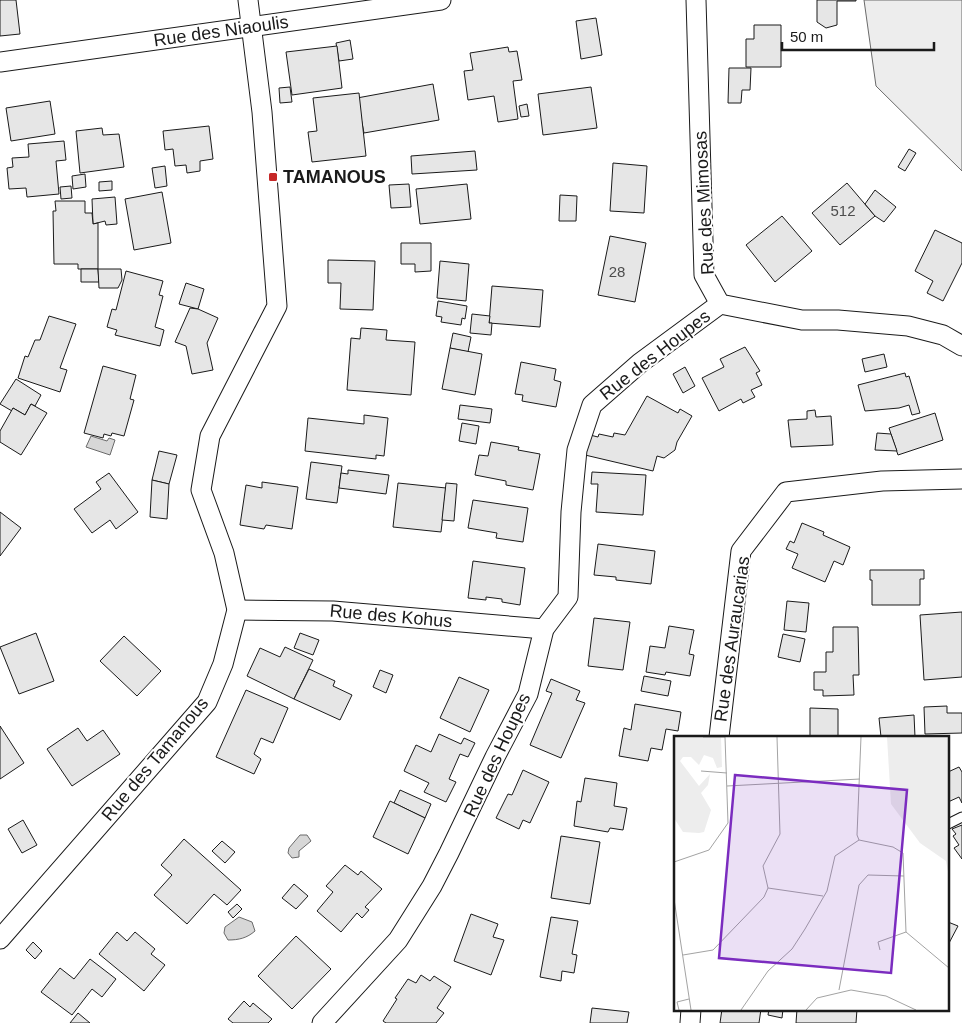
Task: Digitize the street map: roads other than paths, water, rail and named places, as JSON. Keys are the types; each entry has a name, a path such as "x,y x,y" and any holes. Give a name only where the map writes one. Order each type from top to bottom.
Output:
{"street":[{"name":"Rue des Tamanous","path":"0,939 207,702 223,664 237,610 224,553 201,490 210,436 277,306 262,112 248,0"},
{"name":"Rue des Niaoulis","path":"0,62 441,0"},
{"name":"Rue des Mimosas","path":"696,0 704,275 720,304"},
{"path":"720,304 802,320 838,320 908,326 943,334 962,346"},
{"name":"Rue des Houpes","path":"322,1023 398,940 432,886 528,694 544,628 568,597 571,512 577,450 592,405 640,363 720,304"},
{"name":"Rue des Auraucarias","path":"718,736 742,551 786,492 882,481 962,479"},
{"name":"Rue des Kohus","path":"237,610 334,611 544,628"},
{"path":"690,1023 691,1010"}],"lane":[{"path":"950,823 962,817"}],"place":[{"name":"TAMANOUS","path":"273,177"}]}
